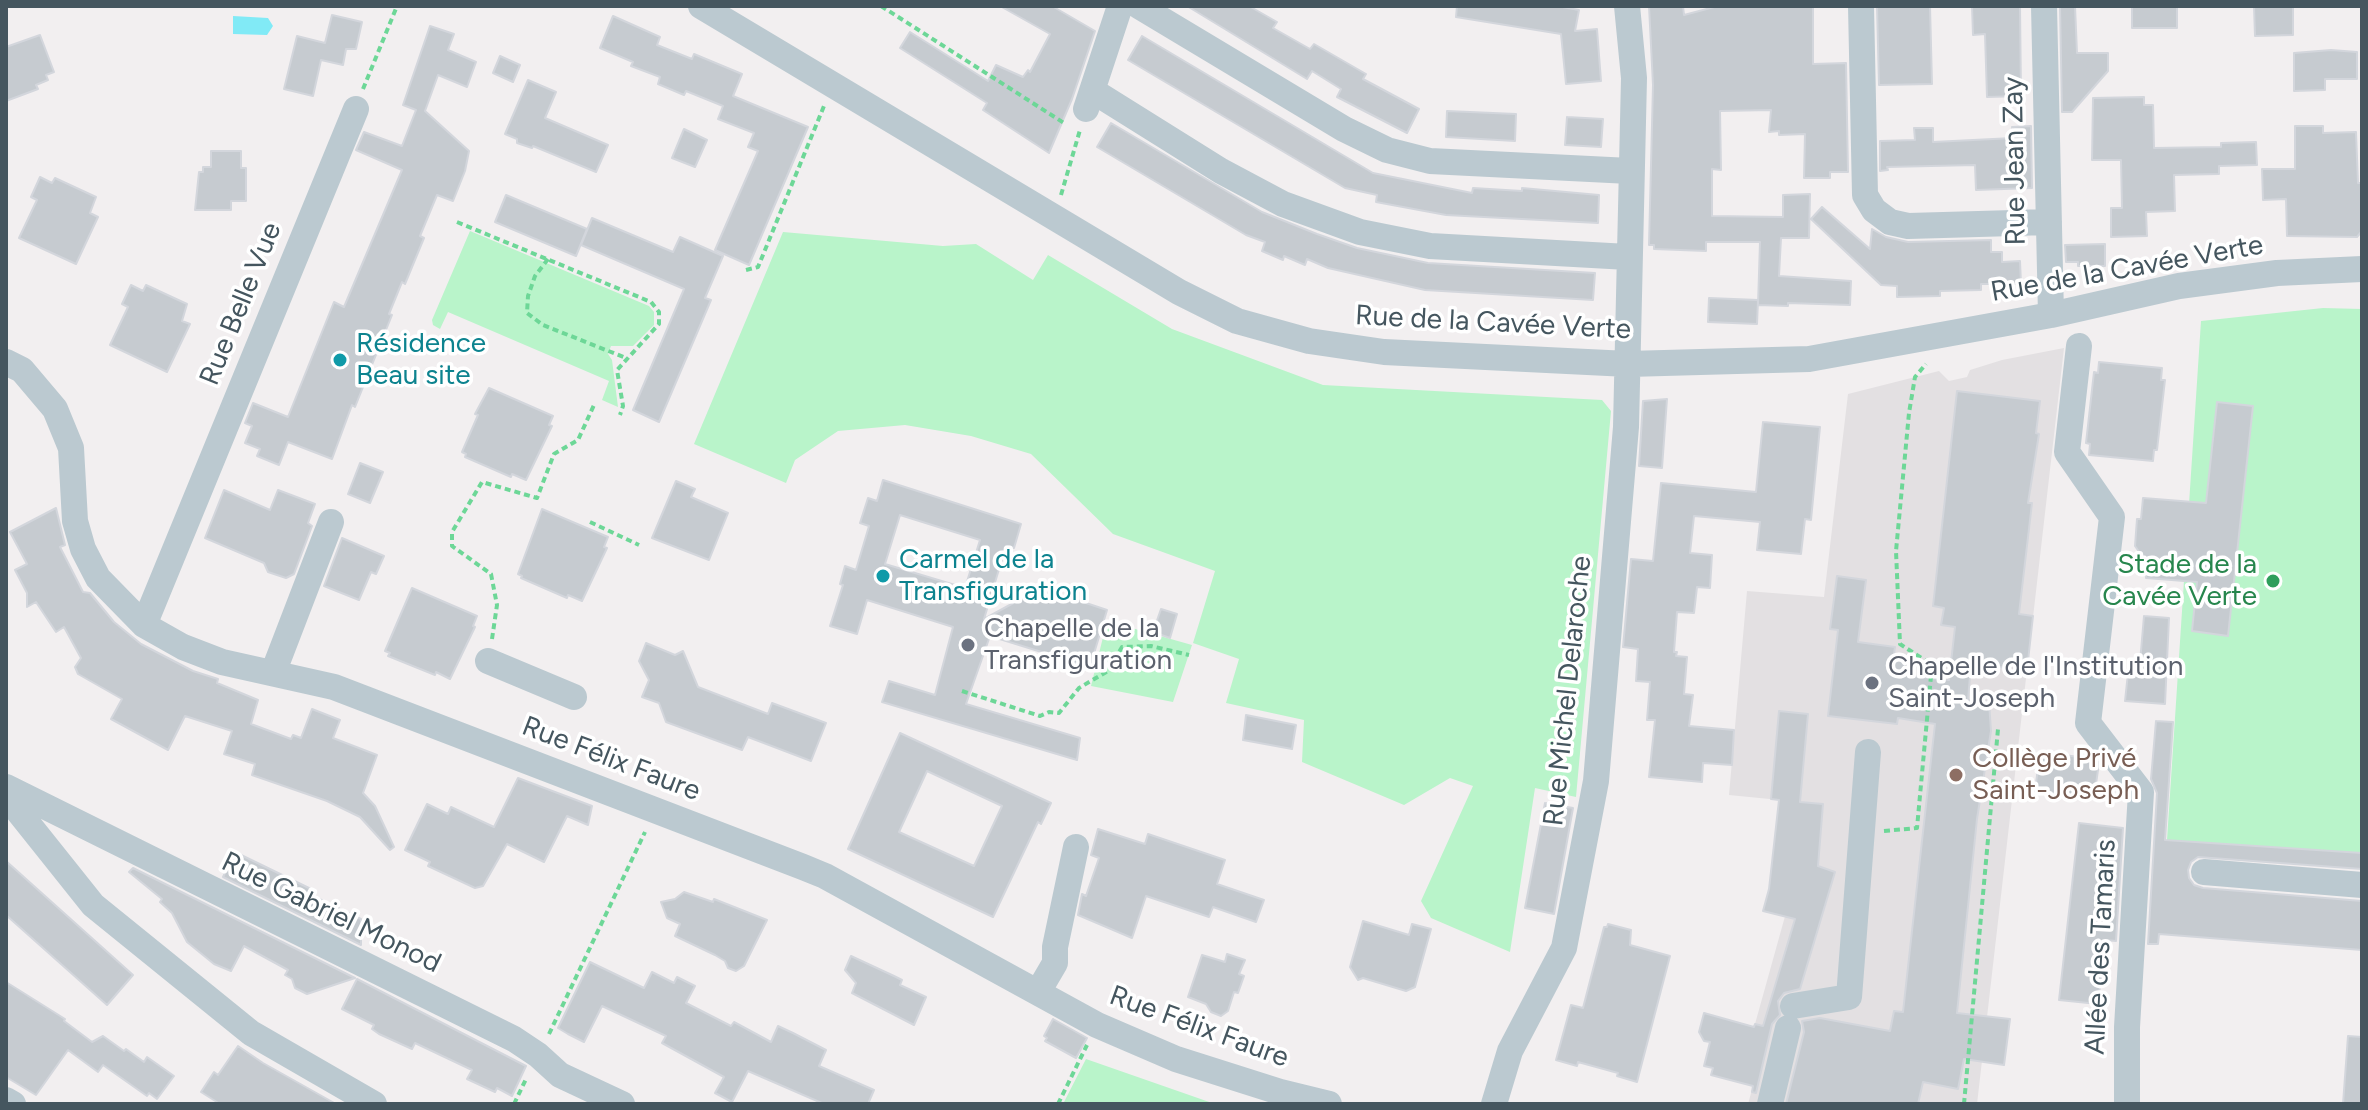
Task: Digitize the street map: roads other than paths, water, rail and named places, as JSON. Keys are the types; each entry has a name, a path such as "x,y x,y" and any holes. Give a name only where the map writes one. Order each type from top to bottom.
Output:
{"street":[{"name":"Rue de la Cavée Verte","path":"701,6 1179,292 1237,321 1309,341 1384,352 1628,364 1809,359 2051,315 2179,286 2277,273 2362,269"},
{"path":"1120,6 1081,114 1221,171 1283,204 1360,232 1430,246 1628,257"},
{"path":"1139,6 1344,129 1387,150 1430,161 1630,171"},
{"name":"Rue Michel Delaroche","path":"1494,1104 1510,1051 1564,948 1596,781 1626,427 1634,78 1627,6"},
{"path":"1861,6 1865,195 1874,210 1890,222 1908,226 2049,222"},
{"name":"Rue Jean Zay","path":"2044,6 2051,315"},
{"name":"Rue Belle Vue","path":"144,625 356,109"},
{"name":"Allée des Tamaris","path":"2079,346 2067,452 2112,517 2088,723 2141,792 2127,1027 2127,1104"},
{"name":"Rue Félix Faure","path":"6,362 22,370 55,409 71,448 75,521 83,549 98,578 144,625 183,647 222,662 334,687 813,871 1097,1025 1176,1059 1329,1104"},
{"path":"273,673 331,522"},
{"path":"488,661 574,697"},
{"path":"1770,1104 1791,1017 1849,997 1868,752"},
{"name":"Rue Gabriel Monod","path":"6,787 514,1039 560,1075 622,1104"},
{"path":"6,796 93,905 251,1033 374,1104"},
{"path":"1038,992 1055,963 1055,947 1076,847"},
{"path":"2204,872 2362,885"}],"water":[{"path":"233,16 268,18 273,26 267,35 233,34"}],"place":[{"name":"Résidence Beau site","path":"340,360"},
{"name":"Carmel de la Transfiguration","path":"883,576"},
{"name":"Stade de la Cavée Verte","path":"2273,581"},
{"name":"Chapelle de la Transfiguration","path":"968,645"},
{"name":"Chapelle de l'Institution Saint-Joseph","path":"1872,683"},
{"name":"Collège Privé Saint-Joseph","path":"1956,775"}]}
